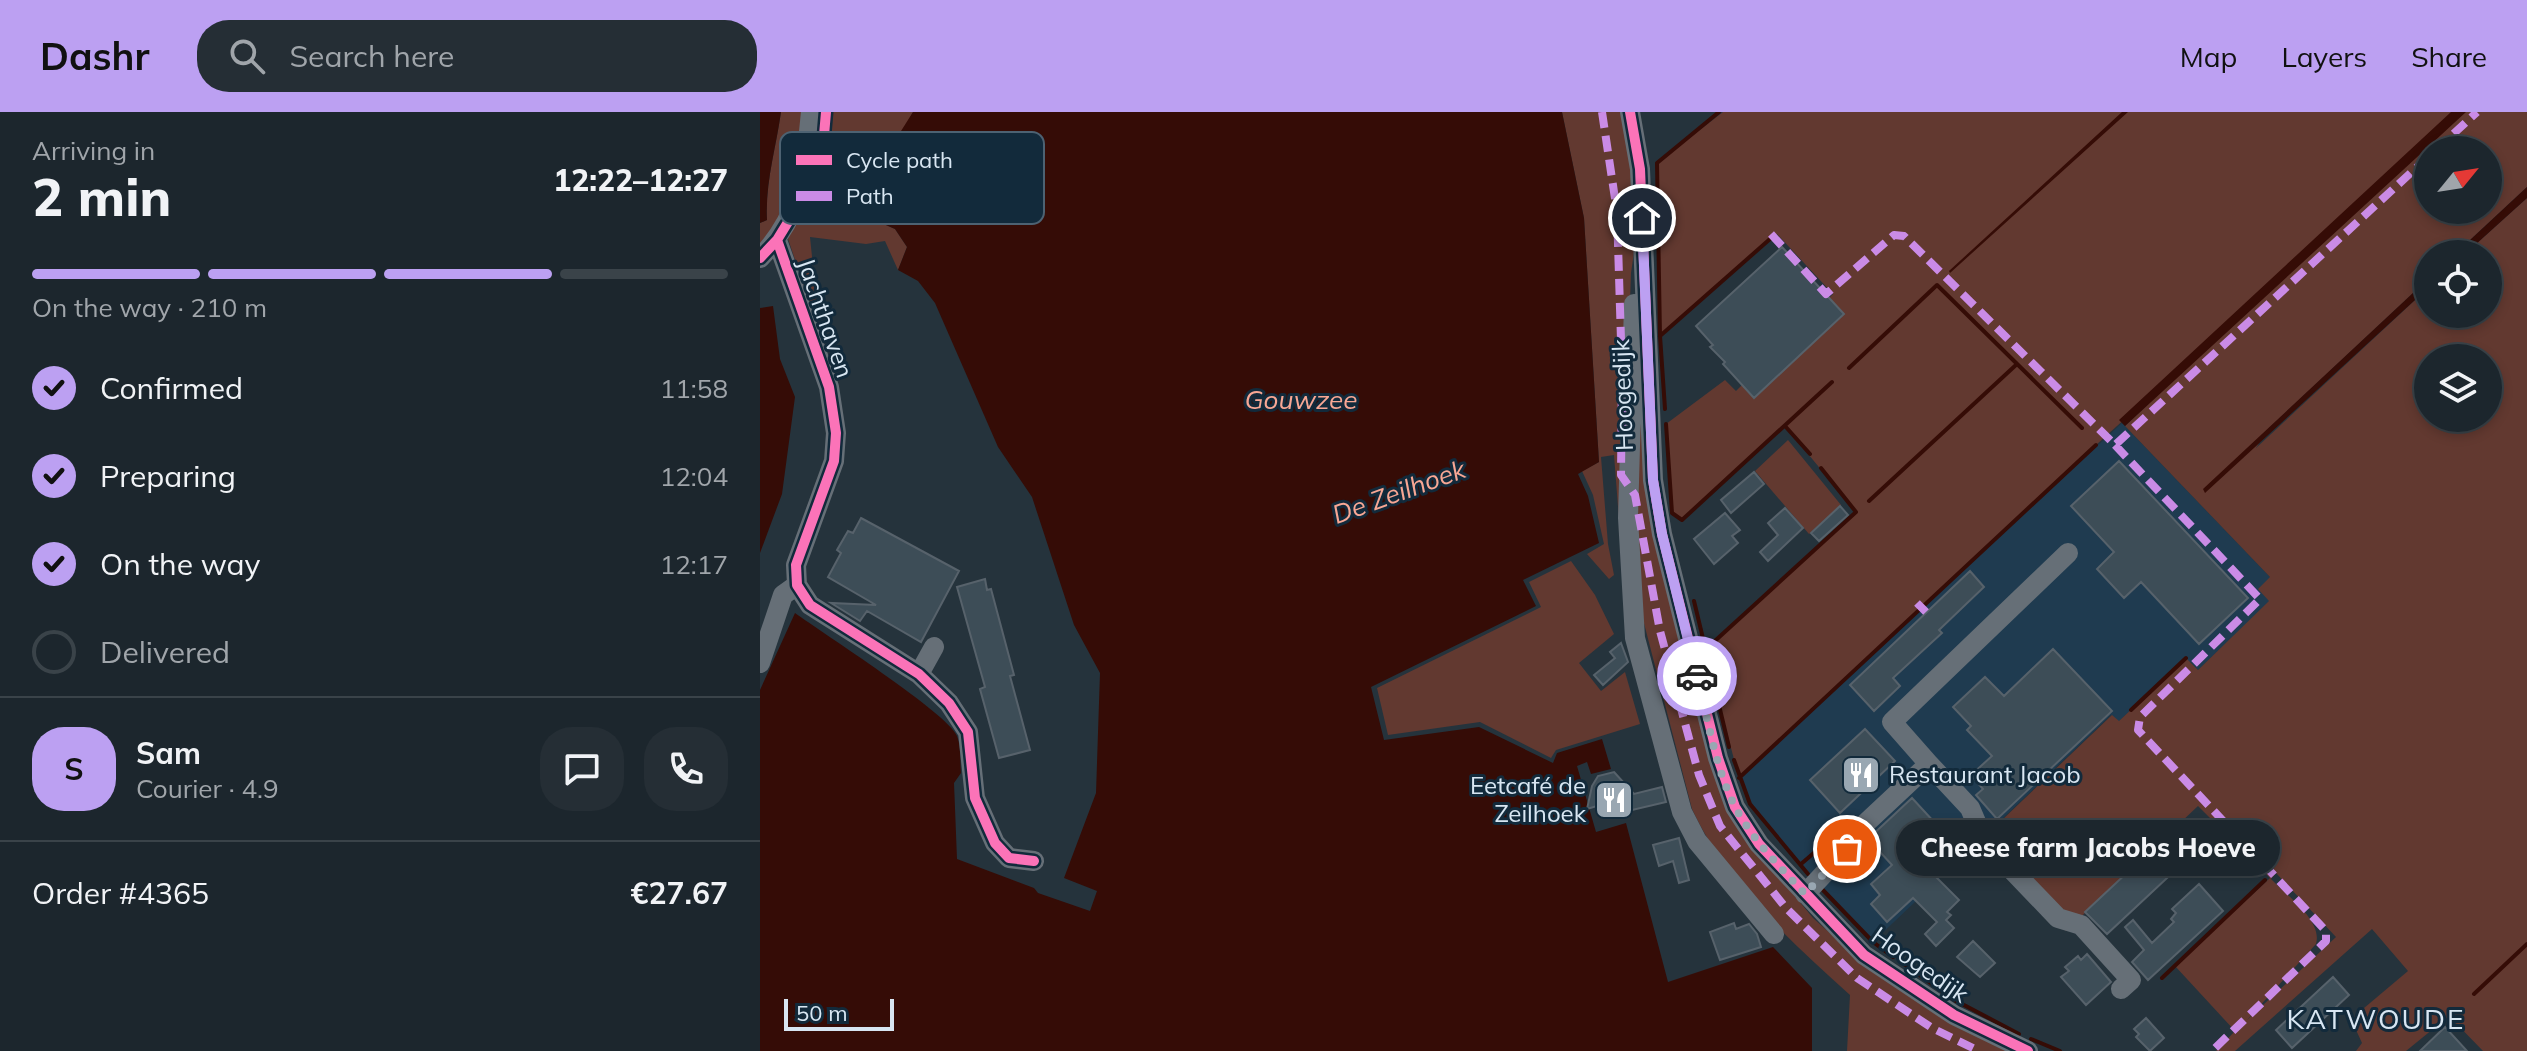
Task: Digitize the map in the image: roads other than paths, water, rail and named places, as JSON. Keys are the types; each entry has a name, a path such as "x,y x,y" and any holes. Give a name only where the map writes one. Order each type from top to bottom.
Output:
{"street":[{"path":"809,132 811,112"},
{"name":"Hoogedijk","path":"1630,112 1640,169 1653,480 1677,597 1718,758 1735,807 1759,844 1864,955 1954,1015 2028,1051"},
{"path":"760,258 787,224"},
{"name":"Jachthaven","path":"777,240 829,387 836,433 834,461 796,565 797,585"},
{"path":"1644,243 1635,272 1628,484 1635,638 1682,812 1697,841 1774,934"},
{"path":"2068,553 1892,722 1970,808 1982,836 2013,871 2058,918 2081,925 2131,980 2121,989"},
{"path":"760,663 783,595 797,585 810,605 919,674 949,703 968,732 975,798 995,843 1009,858 1034,861"},
{"path":"919,674 934,647"},
{"path":"1805,894 1847,849 1853,835 1929,764"}],"water":[{"path":"760,112 781,112 769,179 767,220 760,223"},
{"name":"Gouwzee","path":"913,112 1562,112 1584,218 1599,462 1578,474 1588,496 1599,543 1523,580 1536,606 1371,687 1384,740 1479,727 1553,763 1557,753 1602,739 1611,769 1591,774 1587,762 1577,766 1596,832 1626,823 1668,982 1773,947 1812,988 1812,1051 760,1051 760,690 795,613 909,692 949,725 957,736 961,773 954,783 957,859 1090,911 1097,891 1064,878 1096,793 1100,673 1074,625 1032,497 998,447 935,303 918,281 898,270 907,247 895,229 884,224 1044,224 1044,132 900,132"},
{"path":"2122,112 2128,112 1950,273 1949,271"},
{"path":"2451,112 2466,112 2440,136 2425,136"},
{"path":"2414,146 2414,160 2125,426 2119,420"},
{"path":"2527,187 2527,198 2502,221 2502,210"},
{"path":"2487,224 2498,224 2480,240 2470,240"},
{"path":"2414,292 2414,301 2205,493 2203,489"},
{"path":"773,306 780,359 795,397 782,494 760,553 760,308"}],"waterway":[{"path":"1665,409 1660,336 1657,163 1719,112"},
{"path":"1660,336 1770,239"},
{"path":"1849,368 1937,285 2082,428"},
{"path":"1869,501 2017,364"},
{"path":"1666,424 1672,513 1682,520 1832,382"},
{"path":"1785,426 1810,454"},
{"path":"1739,778 2096,445"},
{"path":"1705,650 1856,512 1821,468"},
{"path":"1694,601 1729,747"},
{"path":"2131,710 2186,658"},
{"path":"1734,760 1750,804 1808,874"},
{"path":"1801,864 1837,833"},
{"path":"2162,978 2265,880"},
{"path":"1821,888 1873,942 1893,957"},
{"path":"2474,994 2527,944"},
{"path":"1900,961 1956,1001"},
{"path":"1964,1005 2019,1034"},
{"path":"2031,1039 2060,1051"}],"place":[{"name":"Restaurant Jacob","path":"1861,775"},
{"name":"Eetcafé de Zeilhoek","path":"1614,800"},
{"name":"Cheese farm Jacobs Hoeve","path":"1847,849"}],"district":[{"name":"KATWOUDE","path":"2376,1019"}],"water label":[{"name":"De Zeilhoek","path":"1399,492"}]}
